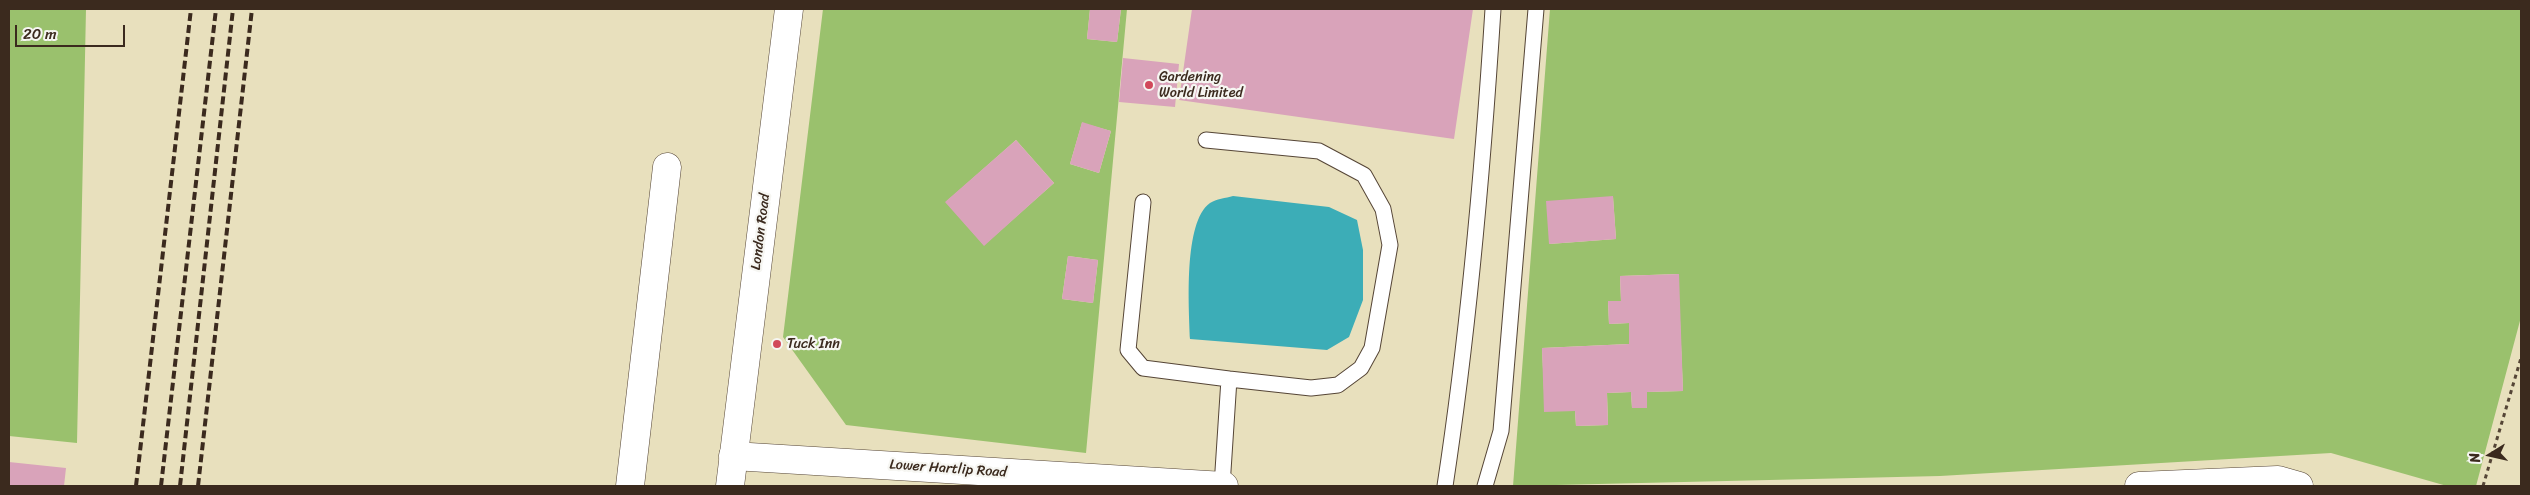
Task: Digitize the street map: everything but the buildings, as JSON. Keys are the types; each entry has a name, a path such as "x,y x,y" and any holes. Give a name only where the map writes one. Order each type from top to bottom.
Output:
{"street":[{"name":"London Road","path":"730,486 789,9"},
{"path":"630,486 667,167"},
{"name":"Lower Hartlip Road","path":"733,456 1223,486"},
{"path":"2139,486 2278,480 2299,486"}],"lane":[{"path":"1445,486 1466,327 1482,176 1493,9"},
{"path":"1485,486 1501,431 1536,9"},
{"path":"1143,202 1128,350 1143,368 1311,388 1338,385 1361,368 1372,348 1390,245 1383,209 1364,175 1319,151 1206,140"},
{"path":"1223,486 1229,379"}],"path":[{"path":"2483,486 2521,358"}],"green space":[{"path":"9,9 86,9 77,443 9,436"},
{"path":"823,9 1090,9 1087,39 1117,42 1121,9 1127,9 1086,453 846,425 783,337","holes":["1082,123 1111,131 1099,173 1070,164","1016,140 1054,183 984,245 946,202","1068,256 1098,260 1093,303 1062,299"]},
{"path":"1550,9 2521,9 2521,317 2476,486 2447,486 2331,453 1940,476 1513,486","holes":["1613,197 1616,239 1549,244","1678,274 1683,391 1647,392 1647,408 1632,408 1631,392 1607,393 1608,425 1576,426 1575,411 1545,411 1542,348 1629,344 1629,323 1609,324 1608,301 1621,301 1620,276"]}],"water":[{"path":"1233,196 1329,207 1357,220 1363,250 1363,300 1349,337 1327,350 1190,339 1189,287 1195,228 1201,213 1210,203"}],"railway":[{"path":"136,486 191,9"},
{"path":"161,486 216,9"},
{"path":"180,486 233,9"},
{"path":"198,486 252,9"}],"place":[{"name":"Gardening World Limited","path":"1149,85"},
{"name":"Tuck Inn","path":"777,344"}]}
